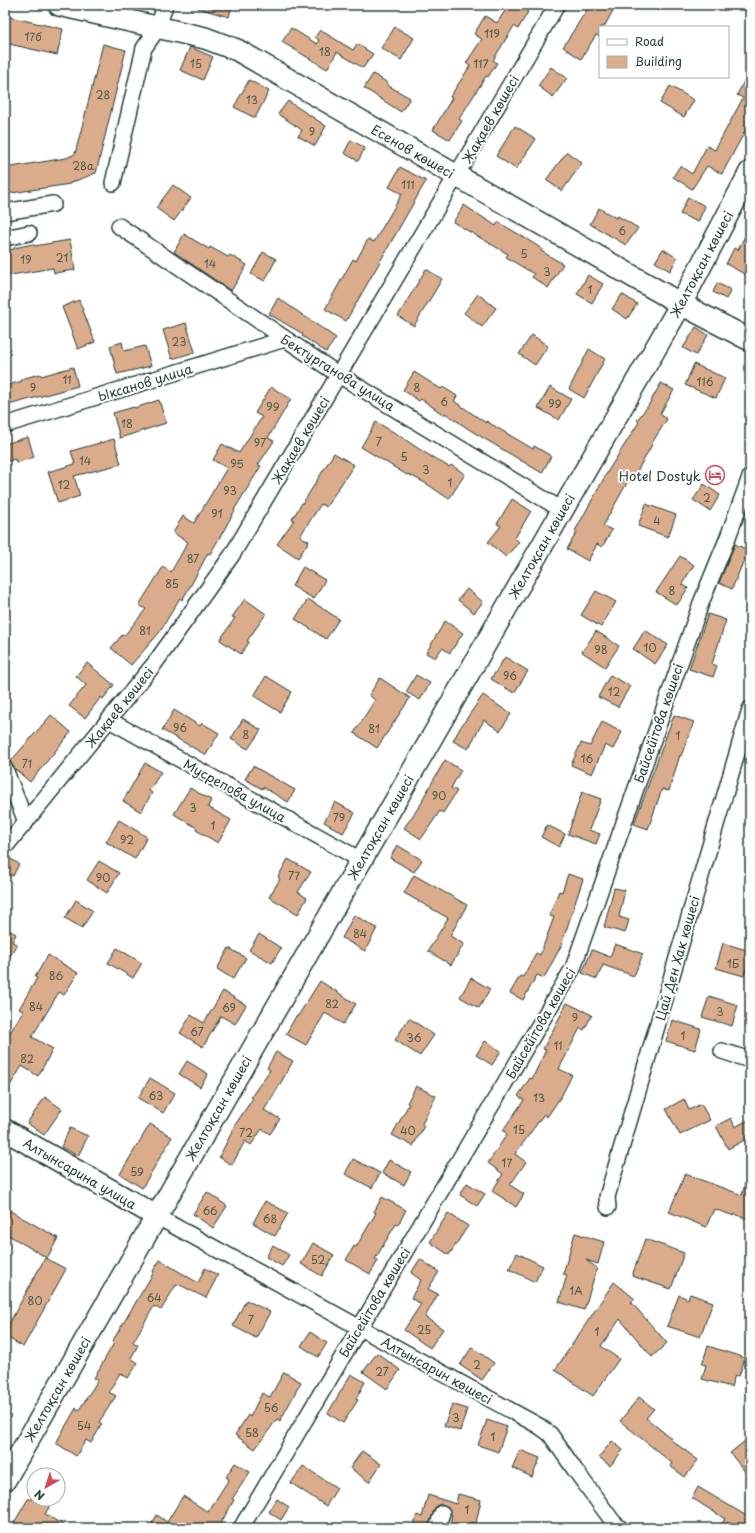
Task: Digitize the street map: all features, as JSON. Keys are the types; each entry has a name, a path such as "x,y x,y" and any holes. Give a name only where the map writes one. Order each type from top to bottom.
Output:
{"street":[{"name":"Есенов көшесі","path":"59,5 206,38 237,50 681,304 750,340"},
{"path":"112,183 144,48 158,28 165,5"},
{"name":"Жақаев көшесі","path":"5,847 155,663 232,555 557,5"},
{"name":"Желтоқсан көшесі","path":"5,1480 681,304 750,172"},
{"path":"5,212 53,204"},
{"name":"Бектурганова улица","path":"119,226 339,374 562,510"},
{"path":"5,238 29,233"},
{"name":"Ыксанов улица","path":"5,425 286,339"},
{"name":"Байсейітова көшесі","path":"241,1528 573,968 700,603 728,537 750,477"},
{"name":"Цай Ден Хак көшесі","path":"608,1207 607,1197 750,709"},
{"name":"Мусрепова улица","path":"109,720 361,860"},
{"path":"5,769 26,822"},
{"path":"722,1051 750,1060"},
{"name":"Алтынсарина улица","path":"5,1130 156,1216"},
{"name":"Алтынсарин көшесі","path":"156,1216 539,1426 550,1434 610,1518 620,1528"},
{"path":"438,1528 442,1513"}],"building":[{"path":"199,5 232,5 229,17 198,8"},
{"path":"509,5 517,5 528,12 518,29 514,26 493,60 497,63 488,77 486,76 459,119 462,121 450,140 433,130 452,98 450,97 470,66 466,63 482,39 474,34 485,16 497,23"},
{"path":"590,5 616,5 605,26 599,26 599,36 596,35 581,59 563,47"},
{"path":"5,16 63,29 57,55 5,43"},
{"path":"395,27 414,38 401,60 381,48"},
{"path":"291,28 317,44 319,40 315,37 320,30 353,50 357,44 373,54 363,68 337,52 327,69 282,42"},
{"path":"103,44 126,50 96,173 70,184 5,194 5,168 66,158 75,154"},
{"path":"190,47 213,57 203,80 180,70"},
{"path":"551,67 567,78 553,97 538,86"},
{"path":"750,69 750,122 722,174 707,166 692,189 673,177 680,166 692,174 707,146 715,150 743,98 737,95"},
{"path":"373,74 388,83 387,85 410,98 401,112 364,88"},
{"path":"249,80 269,91 255,118 234,107"},
{"path":"670,86 694,100 684,117 660,103"},
{"path":"288,101 326,126 315,146 298,136 302,130 278,114"},
{"path":"515,126 536,139 516,169 496,156"},
{"path":"351,140 365,148 358,161 344,153"},
{"path":"567,152 582,163 562,191 546,180"},
{"path":"400,167 426,181 346,321 325,309 353,259 356,261 368,239 374,242 402,194 389,187"},
{"path":"173,185 191,198 174,221 156,208"},
{"path":"688,197 705,206 698,222 680,214"},
{"path":"464,205 496,226 498,222 520,235 542,249 541,251 563,264 548,288 532,277 534,274 506,257 508,254 453,222"},
{"path":"599,208 616,218 618,216 638,228 626,245 590,224"},
{"path":"750,226 750,277 726,264 734,248 738,250"},
{"path":"184,234 209,249 210,247 228,257 230,255 247,265 231,291 174,252"},
{"path":"70,240 75,270 54,273 53,268 5,276 5,251 33,244 34,246"},
{"path":"663,249 677,258 670,271 655,262"},
{"path":"263,252 276,259 265,281 251,274"},
{"path":"426,269 442,279 414,326 398,316"},
{"path":"588,275 603,284 592,303 577,294"},
{"path":"717,283 731,290 726,299 713,292"},
{"path":"478,294 496,308 482,327 464,313"},
{"path":"622,294 637,304 627,319 612,309"},
{"path":"278,298 336,338 326,352 302,336 303,334 269,314"},
{"path":"79,300 95,342 78,349 62,307"},
{"path":"186,323 195,352 172,359 163,330"},
{"path":"696,327 708,335 696,355 683,348"},
{"path":"532,335 548,346 535,365 519,354"},
{"path":"122,342 124,351 145,346 151,366 117,374 110,346"},
{"path":"589,349 605,359 584,398 569,389"},
{"path":"694,364 725,378 716,398 685,385"},
{"path":"73,367 78,386 5,406 5,386 22,381 21,379 40,374 41,376"},
{"path":"414,372 441,389 443,387 457,396 454,401 486,423 486,421 533,449 534,446 551,456 542,473 470,430 445,413 444,415 421,399 419,401 403,390"},
{"path":"661,383 674,390 660,414 667,419 631,482 628,481 603,526 612,530 602,547 597,544 588,561 567,549 577,532 575,531 608,471 639,422 637,420 648,406"},
{"path":"271,387 291,399 268,438 274,441 258,465 261,466 234,510 210,554 208,553 182,600 180,598 159,633 131,665 111,648 122,635 124,636 146,609 139,605 163,567 171,572 188,542 173,533 183,516 194,523 227,468 213,460 222,444 239,453 262,417 255,413"},
{"path":"550,387 571,399 559,420 538,408"},
{"path":"159,400 166,423 120,438 113,413"},
{"path":"376,422 449,467 451,465 465,474 449,499 427,484 408,474 407,475 361,447"},
{"path":"28,437 34,457 16,463 15,459 5,462 5,444"},
{"path":"114,439 121,464 74,476 80,496 58,503 48,472 75,464 71,451"},
{"path":"334,453 354,465 326,507 321,504 300,536 309,541 298,558 277,544 294,520 292,519"},
{"path":"704,484 720,495 710,511 693,500"},
{"path":"512,499 531,511 515,538 519,542 506,557 488,542 501,526 497,524"},
{"path":"646,504 676,515 668,537 638,526"},
{"path":"735,544 748,550 732,589 719,583"},
{"path":"680,556 694,565 682,584 688,588 677,605 656,592"},
{"path":"303,567 325,580 314,599 292,586"},
{"path":"467,589 483,602 474,613 458,600"},
{"path":"596,591 616,602 601,627 581,615"},
{"path":"245,599 266,614 247,641 249,642 241,654 220,640 235,618 232,617"},
{"path":"308,599 339,619 326,639 295,619"},
{"path":"708,614 726,620 712,664 717,666 713,677 689,669"},
{"path":"445,621 463,633 450,653 442,648 435,658 426,653"},
{"path":"645,630 668,645 655,664 633,649"},
{"path":"596,631 619,646 605,667 582,652"},
{"path":"505,657 528,671 514,693 491,679"},
{"path":"87,663 114,685 103,699 101,697 85,718 69,706 86,685 76,676"},
{"path":"416,675 430,683 420,700 406,692"},
{"path":"610,675 630,686 618,707 598,697"},
{"path":"266,676 292,692 280,712 254,696"},
{"path":"380,678 410,698 377,748 354,733 375,700 369,695"},
{"path":"483,695 511,714 500,731 484,720 468,749 453,741 460,728"},
{"path":"174,710 200,726 202,723 219,733 206,755 162,730"},
{"path":"51,715 71,732 30,782 15,769 10,762"},
{"path":"674,715 694,722 681,756 680,755 669,791 662,789 648,829 634,824"},
{"path":"243,719 261,730 248,749 231,739"},
{"path":"602,722 622,732 613,749 605,745 592,774 571,765 581,743 590,746"},
{"path":"445,760 461,770 451,788 457,791 443,813 440,811 421,839 404,828 423,801 422,800"},
{"path":"145,763 161,772 149,791 152,793 141,812 123,801"},
{"path":"253,766 295,790 288,802 263,787 262,789 245,779"},
{"path":"190,788 211,800 208,807 231,820 218,843 196,830 197,828 174,814"},
{"path":"582,792 601,799 589,830 600,834 596,844 568,834"},
{"path":"335,802 355,813 343,833 324,822"},
{"path":"119,820 147,837 135,859 106,842"},
{"path":"547,825 565,834 559,847 541,837"},
{"path":"397,845 422,860 414,872 390,858"},
{"path":"11,859 19,864 13,876 5,872"},
{"path":"288,859 311,872 298,892 307,898 298,914 269,897 280,879 278,877"},
{"path":"99,861 119,873 107,893 87,880"},
{"path":"568,874 583,879 561,946 544,978 537,975 523,1000 510,993 520,976 523,977 536,953 540,955 554,917 549,916 559,891 562,892"},
{"path":"414,875 467,905 450,936 464,944 451,965 428,951 448,918 404,893"},
{"path":"614,888 625,890 619,917 629,920 625,933 604,927"},
{"path":"76,900 93,911 82,928 65,918"},
{"path":"354,915 377,928 365,951 342,938"},
{"path":"5,928 16,934 12,942 17,944 5,965"},
{"path":"259,934 281,948 272,963 249,950"},
{"path":"723,943 750,951 750,957 744,976 716,968"},
{"path":"615,944 643,954 634,976 603,965 597,979 582,973 592,950 610,957"},
{"path":"117,948 142,963 133,978 108,963"},
{"path":"229,948 246,958 233,979 217,969"},
{"path":"48,955 78,973 64,995 59,992 32,1037 53,1049 38,1076 22,1066 5,1094 5,1041 23,1011 19,1009"},
{"path":"471,978 490,989 479,1008 460,997"},
{"path":"320,981 356,1004 343,1024 325,1013 306,1045 286,1034 296,1016 298,1016"},
{"path":"223,991 246,1005 235,1024 221,1016 203,1047 180,1033 191,1015 204,1023"},
{"path":"709,996 738,1005 732,1026 702,1017"},
{"path":"567,1003 592,1015 584,1030 580,1028 559,1069 572,1075 562,1095 547,1117 544,1114 515,1154 526,1162 510,1185 524,1194 516,1207 492,1191 503,1174 488,1163 507,1134 503,1130 524,1100 518,1096 530,1078 532,1079 546,1050 543,1049"},
{"path":"409,1018 434,1035 420,1056 395,1040"},
{"path":"672,1020 701,1029 695,1050 666,1041"},
{"path":"485,1041 501,1051 492,1065 476,1055"},
{"path":"276,1052 293,1061 264,1110 280,1119 270,1134 262,1129 251,1145 245,1141 232,1165 219,1157 232,1132 231,1131 253,1098 251,1097 270,1070 267,1068"},
{"path":"187,1061 208,1074 200,1087 179,1074"},
{"path":"150,1078 175,1093 163,1113 138,1098"},
{"path":"416,1086 436,1096 422,1124 424,1126 413,1146 392,1135 409,1104 407,1103"},
{"path":"45,1097 62,1109 44,1135 27,1123"},
{"path":"684,1099 689,1110 701,1104 710,1120 680,1135 666,1109"},
{"path":"731,1118 735,1127 750,1119 750,1137 728,1149 716,1126"},
{"path":"150,1124 172,1137 142,1188 120,1174"},
{"path":"70,1128 88,1136 78,1156 61,1147"},
{"path":"353,1159 380,1173 372,1188 345,1174"},
{"path":"389,1160 411,1172 404,1185 382,1173"},
{"path":"685,1174 742,1195 747,1177 750,1178 750,1220 735,1214 734,1216 714,1209 706,1227 669,1212"},
{"path":"467,1183 485,1194 477,1206 460,1195"},
{"path":"207,1192 227,1206 213,1228 193,1214"},
{"path":"382,1197 406,1210 398,1225 396,1224 375,1259 378,1261 370,1274 346,1260 354,1246 356,1247 376,1213 374,1212"},
{"path":"265,1201 288,1213 275,1236 253,1223"},
{"path":"5,1208 58,1238 47,1258 5,1233"},
{"path":"448,1213 468,1226 449,1255 430,1242"},
{"path":"575,1233 604,1242 598,1264 586,1260 597,1268 584,1310 559,1302 567,1275 563,1274"},
{"path":"645,1239 684,1253 671,1289 632,1276"},
{"path":"313,1243 334,1255 322,1276 301,1264"},
{"path":"273,1245 289,1255 282,1266 266,1257"},
{"path":"517,1253 543,1266 535,1282 509,1269"},
{"path":"45,1258 66,1269 23,1347 5,1336 5,1331"},
{"path":"420,1259 439,1272 428,1289 438,1294 425,1317 443,1329 430,1348 404,1330 421,1304 411,1298 421,1280 411,1273"},
{"path":"160,1260 198,1283 205,1268 218,1275 206,1298 178,1284 161,1310 154,1306 133,1342 138,1345 131,1358 138,1363 128,1378 120,1373 109,1392 116,1396 99,1422 102,1424 91,1443 86,1440 76,1456 56,1443 76,1408 79,1410 98,1380 94,1378 114,1343 112,1342"},
{"path":"614,1282 635,1299 631,1302 667,1343 652,1357 620,1319 601,1346 619,1359 593,1396 555,1370"},
{"path":"690,1294 713,1302 700,1337 667,1326 679,1295 688,1299"},
{"path":"246,1300 270,1312 256,1338 233,1326"},
{"path":"310,1332 327,1343 318,1357 301,1346"},
{"path":"708,1346 745,1358 739,1376 735,1375 731,1387 702,1379 706,1365 702,1364"},
{"path":"472,1347 494,1363 482,1380 460,1365"},
{"path":"377,1353 400,1370 387,1389 363,1372"},
{"path":"284,1372 301,1382 280,1421 277,1419 255,1449 235,1435 248,1415 250,1417 262,1393 270,1397"},
{"path":"351,1374 365,1382 356,1399 358,1400 343,1423 328,1413"},
{"path":"639,1397 654,1409 646,1418 672,1439 671,1440 698,1460 685,1477 670,1466 672,1463 620,1421"},
{"path":"452,1404 467,1409 460,1431 444,1426"},
{"path":"487,1420 507,1427 498,1452 478,1445"},
{"path":"750,1437 750,1478 730,1453"},
{"path":"612,1441 623,1450 610,1466 599,1457"},
{"path":"520,1450 540,1458 532,1477 512,1468"},
{"path":"362,1451 381,1464 369,1482 350,1468"},
{"path":"235,1463 250,1472 232,1499 234,1500 218,1528 149,1528 157,1515 167,1522 183,1496 208,1512 229,1479 226,1477"},
{"path":"303,1466 337,1488 326,1506 291,1483"},
{"path":"698,1487 750,1518 746,1528 719,1528 725,1519 692,1498"},
{"path":"458,1494 481,1500 476,1523 470,1522 468,1528 449,1528 452,1515 448,1507 441,1504 436,1506 428,1528 413,1528 417,1515 422,1517 428,1495 456,1504"},
{"path":"277,1499 289,1507 281,1520 269,1512"},
{"path":"26,1502 26,1507 49,1507 45,1514 68,1528 11,1528"}],"place":[{"name":"Hotel Dostyk","path":"715,475"}]}
